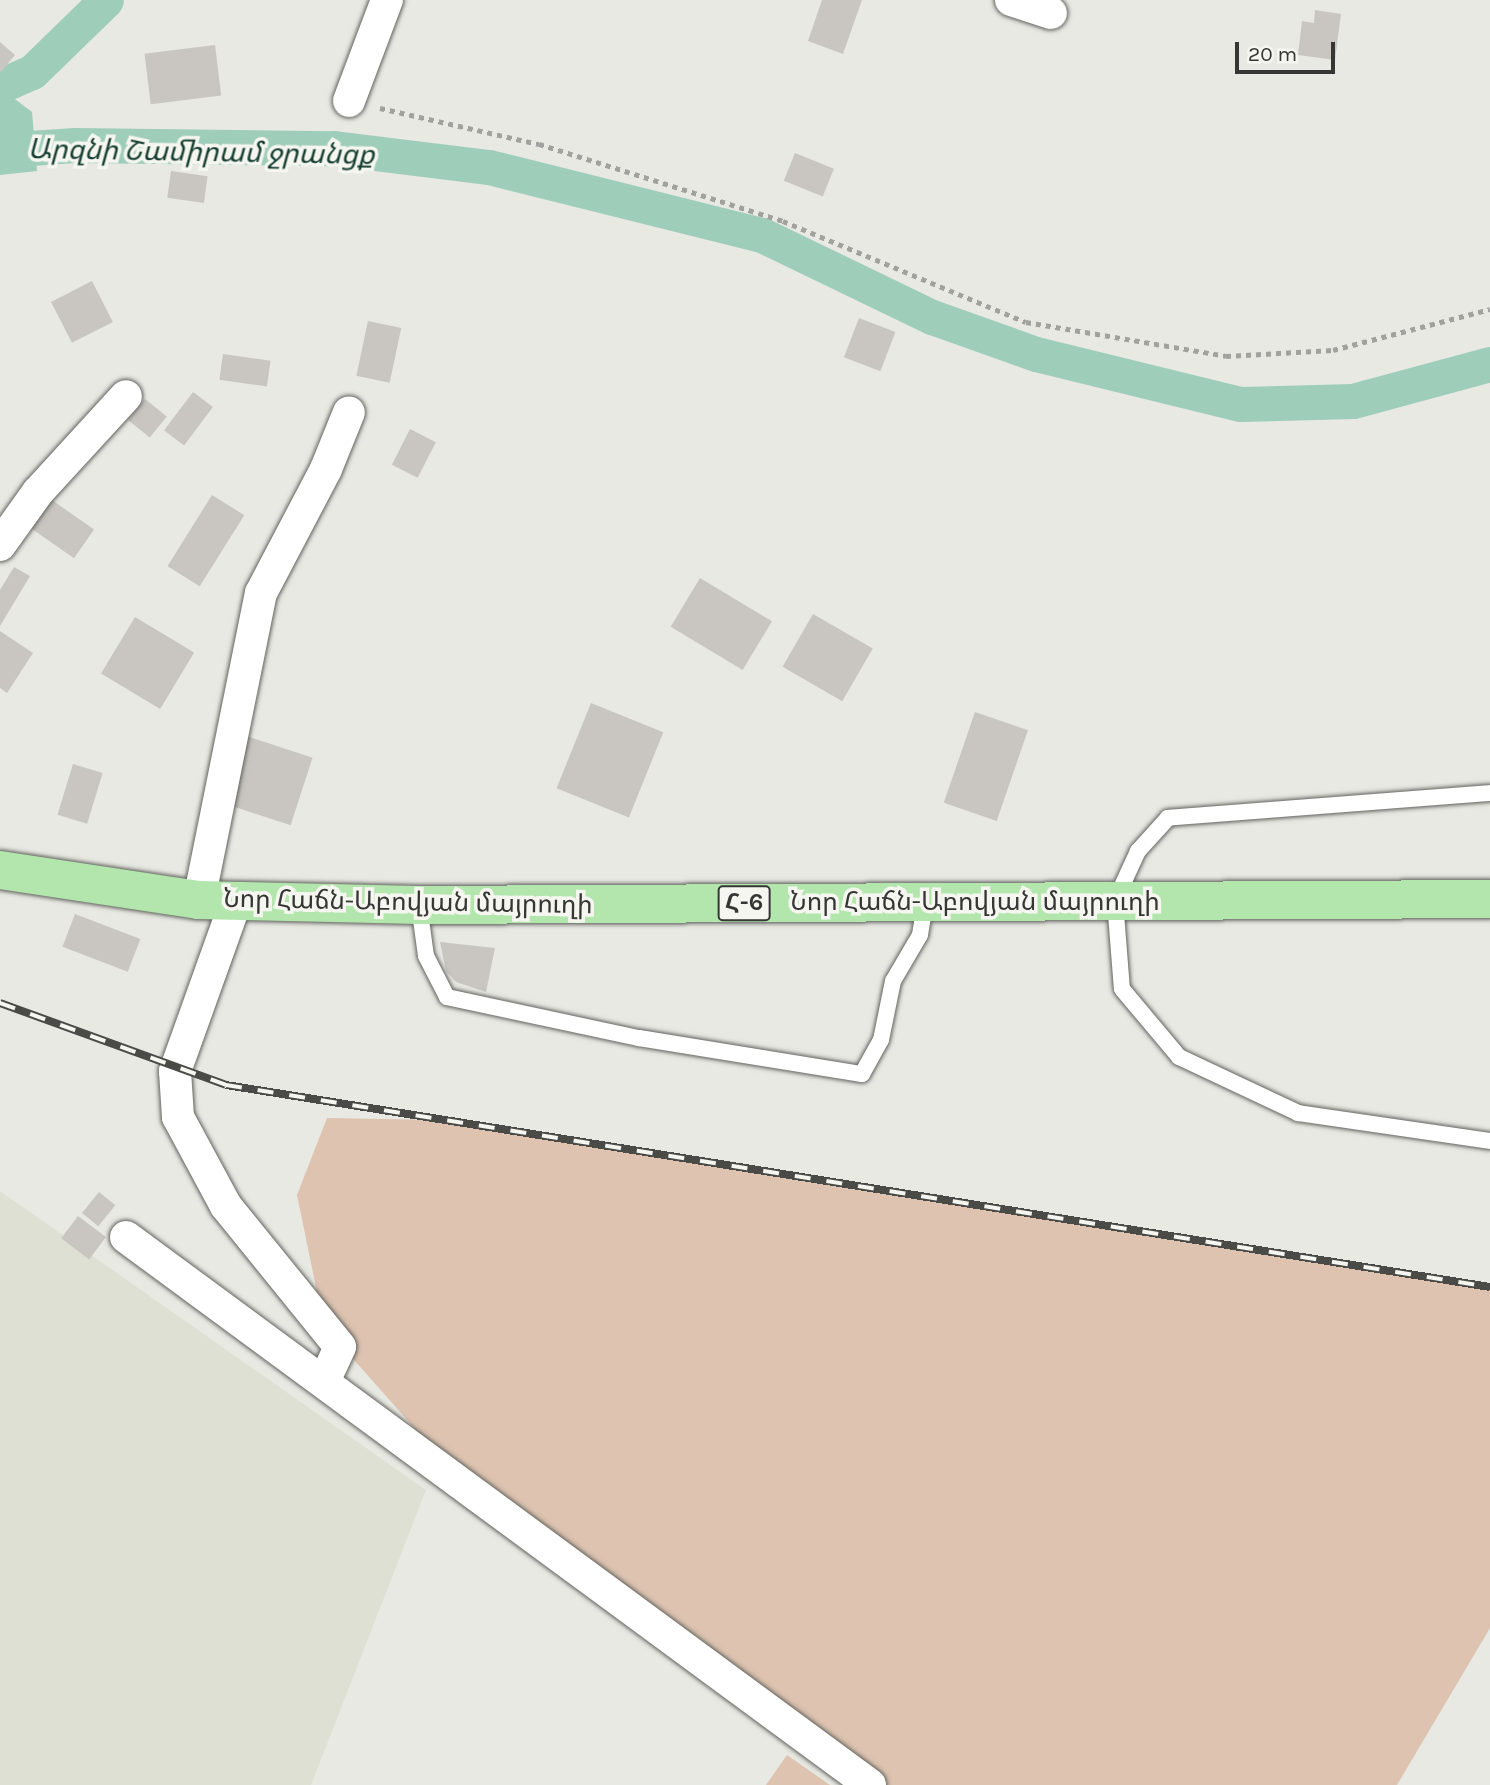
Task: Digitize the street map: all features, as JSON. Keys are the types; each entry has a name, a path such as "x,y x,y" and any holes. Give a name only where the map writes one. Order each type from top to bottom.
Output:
{"main road":[{"name":"Նոր Հաճն-Աբովյան մայրուղի","path":"0,870 217,900 419,905 1490,899"}],"street":[{"path":"349,101 387,0"},
{"path":"1011,0 1051,13"},
{"path":"0,545 38,492 126,396"},
{"path":"324,1381 340,1348 226,1206 178,1117 175,1071 217,900 261,593 326,469 349,412"},
{"path":"126,1237 870,1785"}],"lane":[{"path":"1490,793 1168,818 1139,851 1115,901 1122,989 1179,1057 1298,1113 1490,1141"},
{"path":"419,905 426,957 447,997 639,1038 862,1074 881,1040 893,981 920,935 926,902"}],"path":[{"path":"349,101 539,144 783,221 1026,322 1226,356 1333,350 1490,309"}],"shaded area":[{"path":"0,88 32,112 37,171 0,175"},
{"path":"327,1118 438,1120 1490,1285 1490,1628 1397,1785 887,1785 493,1517 324,1326 297,1195"},
{"path":"0,1191 426,1490 311,1785 0,1785"},
{"path":"787,1755 830,1785 766,1785"}],"building":[{"path":"822,0 862,0 843,54 808,41"},
{"path":"1315,10 1341,14 1335,60 1298,55 1302,21 1314,23"},
{"path":"0,42 15,55 0,73"},
{"path":"215,45 221,96 151,104 145,54"},
{"path":"795,153 834,169 823,197 784,181"},
{"path":"171,171 208,176 204,203 167,198"},
{"path":"92,281 113,322 72,343 51,302"},
{"path":"859,318 895,332 880,371 844,357"},
{"path":"368,321 401,328 390,383 356,376"},
{"path":"223,354 271,361 267,386 219,380"},
{"path":"193,392 213,407 184,445 164,430"},
{"path":"145,399 167,417 150,438 128,420"},
{"path":"410,429 436,442 418,478 392,465"},
{"path":"212,495 244,515 200,586 167,566"},
{"path":"49,498 94,530 74,558 29,527"},
{"path":"14,567 30,576 0,626 0,590"},
{"path":"700,578 772,621 743,670 671,627"},
{"path":"813,614 873,648 842,701 782,667"},
{"path":"135,617 194,653 160,709 101,674"},
{"path":"0,631 33,653 7,693 0,688"},
{"path":"591,703 663,732 629,818 557,788"},
{"path":"975,712 1028,730 997,821 944,803"},
{"path":"246,736 313,758 291,825 224,804"},
{"path":"73,764 103,773 87,824 58,815"},
{"path":"75,914 140,939 128,972 62,947"},
{"path":"440,942 495,948 486,992 456,982 446,971"},
{"path":"99,1192 115,1205 98,1226 82,1213"},
{"path":"78,1216 106,1237 89,1259 61,1238"}],"waterway":[{"path":"0,86 32,72 106,0"},
{"name":"Արզնի Շամիրամ ջրանցք","path":"0,150 75,145 334,148 489,167 762,235 932,317 1036,354 1240,404 1353,401 1490,364"}],"railway":[{"path":"0,1003 226,1085 1490,1287"}]}
